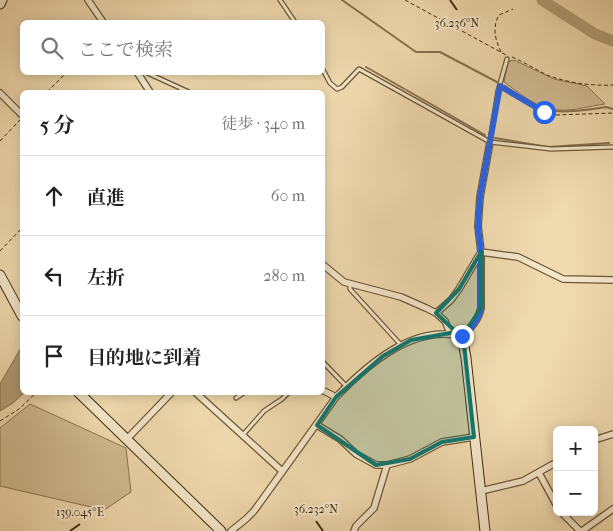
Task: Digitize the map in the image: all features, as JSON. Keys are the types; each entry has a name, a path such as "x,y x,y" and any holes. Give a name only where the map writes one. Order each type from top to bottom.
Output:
{"street":[{"path":"0,4 2,0"},
{"path":"88,0 102,20"},
{"path":"139,75 149,90"},
{"path":"0,94 20,114"},
{"path":"462,336 472,328 481,308 481,252 478,226 480,197 490,142"},
{"path":"481,252 518,257 563,279 613,280"},
{"path":"436,313 451,300 481,252"},
{"path":"325,267 339,279 350,284 401,298 436,313 445,322 450,333"},
{"path":"0,275 20,312"},
{"path":"231,531 254,511 336,397 347,386 383,356 411,340 450,333 462,336"},
{"path":"462,336 485,531"},
{"path":"325,392 336,397"},
{"path":"81,395 221,531"},
{"path":"126,440 169,395"},
{"path":"198,395 282,471"},
{"path":"317,425 376,466 410,459 442,442 474,437"},
{"path":"598,439 613,434"},
{"path":"354,531 356,526 374,508 387,465"},
{"path":"481,491 522,481 553,465"},
{"path":"540,473 553,498"},
{"path":"565,516 581,531 613,508"}],"lane":[{"path":"280,0 293,20"},
{"path":"490,142 507,59"},
{"path":"325,74 330,83 337,89 360,69 490,142 551,149 613,147"},
{"path":"152,75 182,89"},
{"path":"350,284 350,289 401,345"},
{"path":"325,364 347,386"},
{"path":"236,398 241,395"},
{"path":"242,436 264,411 286,395"}],"path":[{"path":"405,0 547,75 566,81 598,86 613,85"},
{"path":"501,52 494,33 494,24 499,15 513,9"},
{"path":"49,90 64,75"},
{"path":"500,86 544,112 556,115 613,114"},
{"path":"0,141 20,118"},
{"path":"0,251 20,230"},
{"path":"0,421 19,409 34,395"}],"highlighted area":[{"path":"481,252 481,308 463,335 474,437 442,442 410,459 376,465 317,425 336,397 383,356 411,340 456,332 436,313 459,289"}],"shaded area":[{"path":"514,60 554,79 587,86 605,104 565,110 552,109 537,104 504,82 508,63"},
{"path":"20,349 20,395 22,395 0,411 0,384"},
{"path":"30,404 126,448 131,492 104,510 0,486 0,428"}],"waterway":[{"path":"342,0 416,52 440,52 497,82"},
{"path":"542,0 595,34 613,41"},
{"path":"366,67 485,135"},
{"path":"505,86 528,101 548,110 567,112 606,107 613,109"},
{"path":"495,138 548,147 609,143"}],"route":[{"path":"462,336 472,328 481,308 481,252 478,226 480,197 500,86 544,112"}]}
